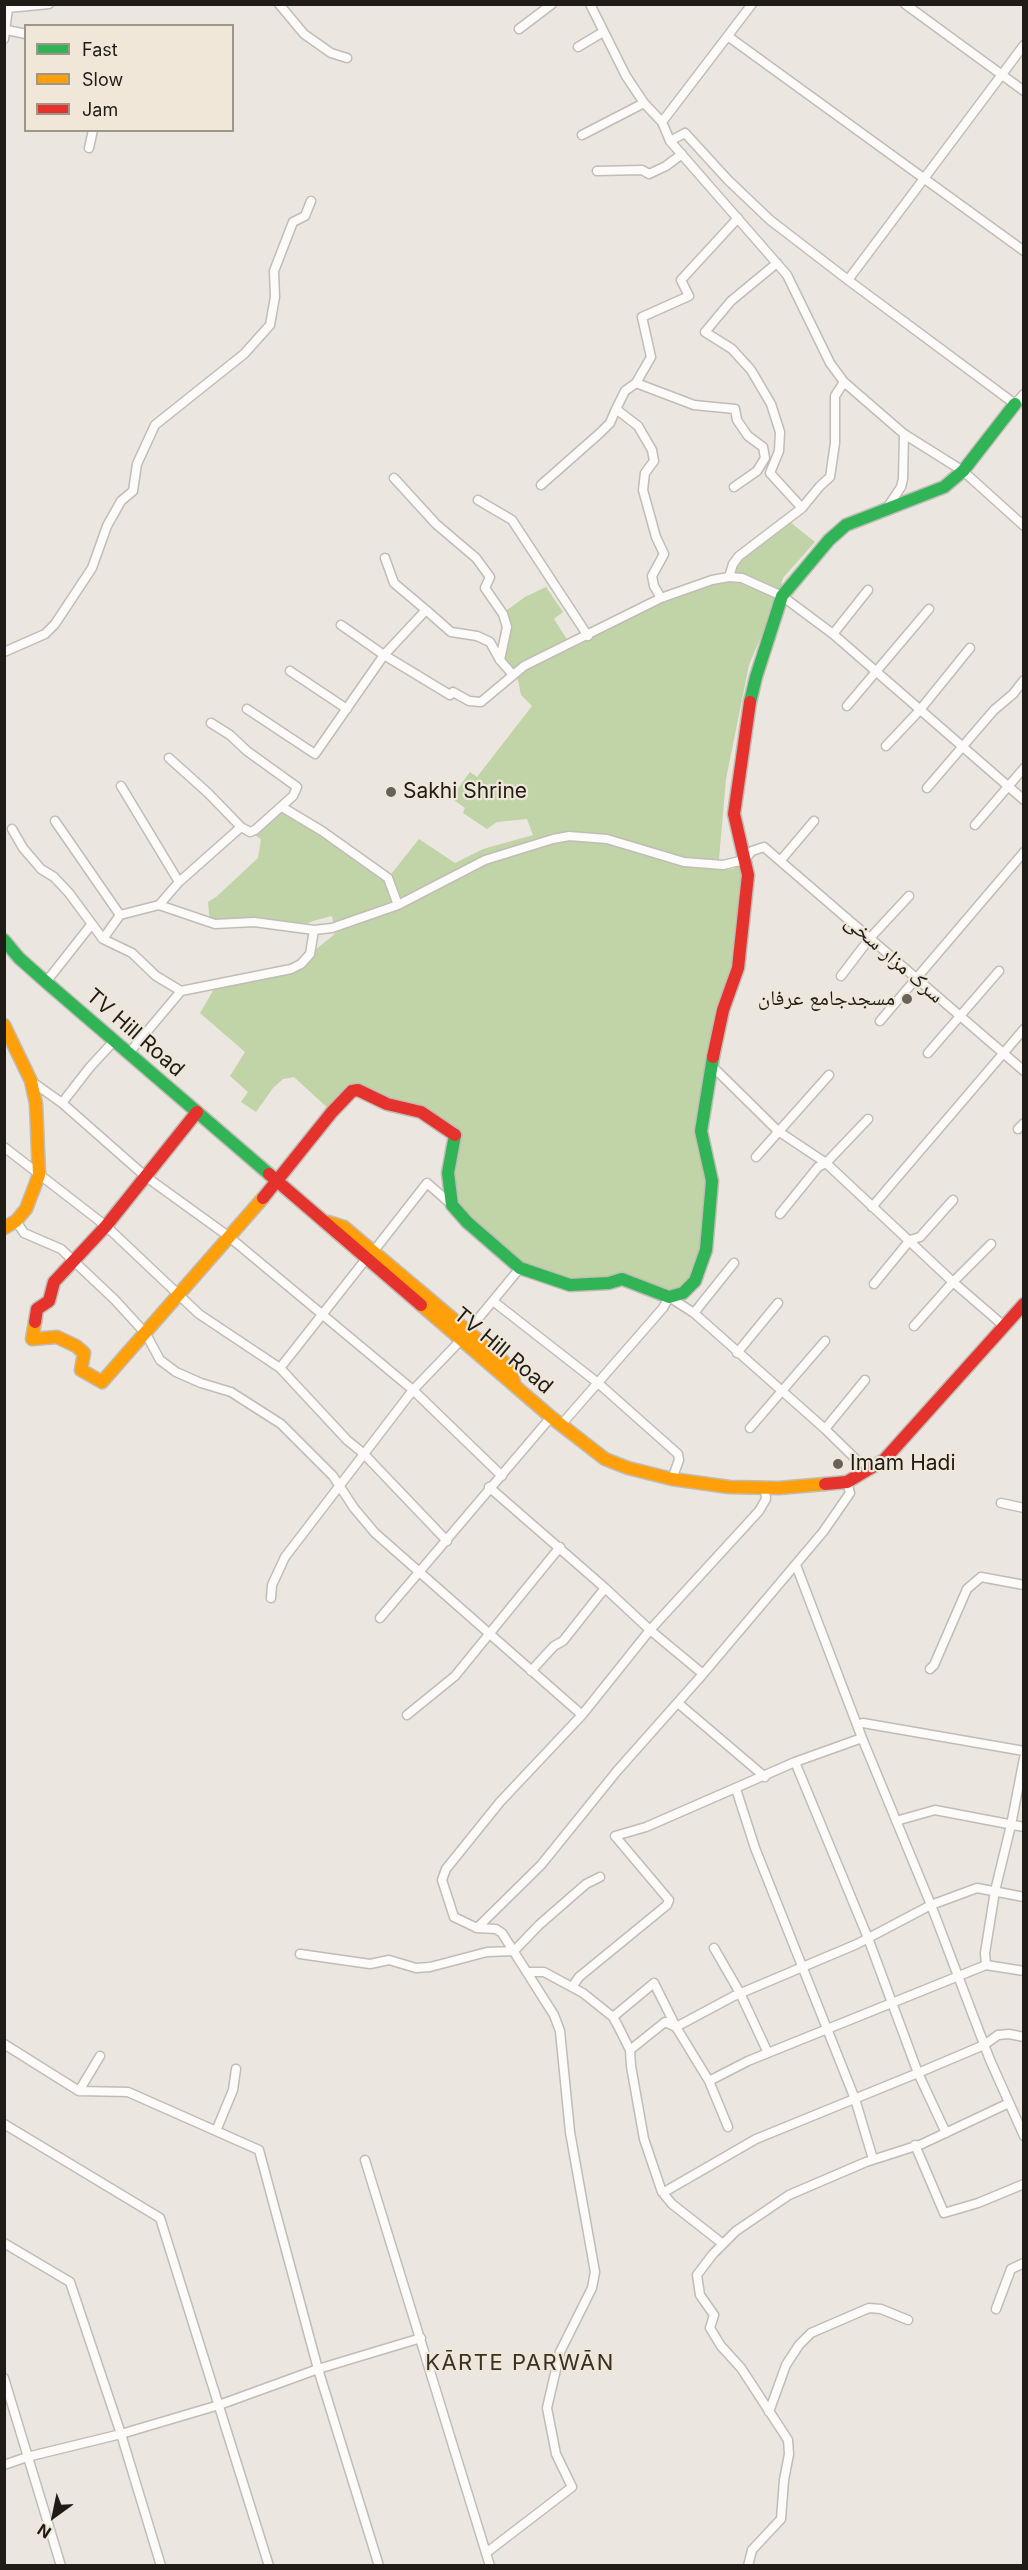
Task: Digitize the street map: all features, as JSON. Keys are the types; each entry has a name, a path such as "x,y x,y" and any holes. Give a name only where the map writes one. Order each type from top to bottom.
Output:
{"street":[{"path":"24,34 6,35 9,6 49,4"},
{"path":"279,4 304,34 331,53 347,58"},
{"path":"519,29 552,4"},
{"path":"590,4 626,76 644,103 662,122 670,141 777,263 794,287 811,328 830,363 844,382 904,434 963,471 1023,526"},
{"path":"662,122 752,4"},
{"path":"905,4 1023,91"},
{"path":"578,47 603,32"},
{"path":"729,37 1023,251"},
{"path":"848,280 1023,45"},
{"path":"582,135 644,103"},
{"path":"89,148 93,132"},
{"path":"380,1618 447,1541 489,1487 598,1383 663,1308 669,1297 683,1293 695,1281 706,1250 711,1181 702,1131 711,1065 723,1010 738,968 748,874 734,814 748,713 756,677 782,596 829,540 846,525 944,487 963,471 1019,399 848,280 770,220 685,134 670,141"},
{"path":"597,171 642,170 650,174 682,154"},
{"path":"4,652 45,634 55,624 92,568 107,526 121,501 133,491 137,465 155,425 244,354 270,325 275,297 274,271 293,222 305,216 312,201"},
{"path":"541,485 610,423 625,391 636,382 651,357 642,317 689,296 681,280 738,218"},
{"path":"777,263 731,302 705,332 732,349 751,370 771,404 780,432 779,451 770,473 802,508"},
{"path":"636,382 694,405 735,409 737,420 748,436 763,447 765,458 757,471 734,487"},
{"path":"729,577 733,564 739,556 802,508 830,477 835,443 835,396 844,382"},
{"path":"616,409 638,426 652,450 654,461 645,473 643,490 656,537 664,554 652,576 654,586 661,598"},
{"path":"885,511 901,488 904,434"},
{"path":"394,478 436,525 476,558 490,577 485,588 504,614 507,627 500,660"},
{"path":"478,500 512,520 524,535 588,636"},
{"path":"385,558 394,583 451,632 477,636 490,642 500,660 513,675"},
{"path":"341,625 384,655 450,695 453,692 469,701 481,702 524,666 661,598 711,580 729,577 742,578 782,596 832,634 1023,800"},
{"path":"832,634 868,590"},
{"path":"847,706 928,609"},
{"path":"247,709 315,754 384,655 426,610"},
{"path":"886,746 920,711 970,648"},
{"path":"290,671 347,709"},
{"path":"927,788 963,749 994,710 1013,694 1023,680"},
{"path":"169,758 241,827 250,832 255,830 293,796 297,787 211,723"},
{"path":"975,825 1023,768"},
{"path":"121,786 179,882"},
{"path":"282,807 388,878 398,904"},
{"path":"55,821 120,915"},
{"path":"781,860 814,821"},
{"path":"159,905 179,882 241,827"},
{"path":"12,829 23,848 41,869 54,877 69,893 103,939 132,953 156,976 181,991"},
{"path":"103,939 120,915 159,905 215,924 254,922 314,930 332,928 398,904 485,860 521,847 569,836 607,839 684,862 723,865 744,860"},
{"name":"سرک مزار سخی","path":"744,860 752,851 764,847 1023,1071"},
{"path":"880,1021 1023,852"},
{"path":"841,976 870,938 909,896"},
{"path":"46,982 91,925"},
{"path":"129,1053 181,991 291,969 310,954 314,930"},
{"name":"TV Hill Road","path":"4,940 19,958 46,982 321,1220 344,1227 370,1256 464,1336 509,1366 515,1386 556,1421 605,1459 628,1468 672,1479 729,1487 765,1488 847,1482 884,1460 1023,1304"},
{"path":"928,1053 999,971"},
{"path":"4,1025 31,1081 36,1104 39,1175 26,1209 16,1221 4,1228"},
{"path":"872,1207 1023,1029"},
{"path":"62,1103 90,1066 114,1041"},
{"path":"4,1045 19,1053"},
{"path":"711,1065 778,1131 826,1164 1004,1326"},
{"path":"756,1157 829,1075"},
{"path":"31,1081 62,1103 146,1176 228,1236 412,1390 502,1476"},
{"path":"197,1112 106,1226 54,1282 49,1301 37,1309 32,1339 57,1337 76,1346 84,1353 81,1370 102,1382 277,1182 332,1112 352,1091 358,1090 387,1104 421,1112 456,1136 448,1173 452,1204"},
{"path":"780,1214 818,1167 826,1164 868,1119"},
{"path":"4,1147 106,1226 199,1314 280,1368 347,1440 363,1453 447,1541"},
{"path":"280,1368 427,1183 520,1268 570,1285 622,1280 669,1297 694,1313 825,1429 868,1471"},
{"path":"874,1284 910,1240 920,1237 953,1200"},
{"path":"16,1221 24,1233 61,1249 146,1334 160,1360 176,1372 231,1392 281,1424 333,1476 354,1508 375,1533 582,1714"},
{"path":"914,1326 991,1244"},
{"path":"694,1313 734,1263"},
{"path":"271,1598 272,1585 285,1557 363,1453 412,1390 464,1336 520,1268"},
{"path":"494,1301 598,1383 678,1454 679,1460 672,1479"},
{"path":"737,1353 778,1303"},
{"path":"750,1428 825,1341"},
{"path":"825,1429 865,1380"},
{"path":"477,1928 541,1865 617,1771 796,1565 845,1500 849,1493 847,1482"},
{"path":"489,1487 703,1674"},
{"path":"486,2553 572,2487 556,2454 548,2408 560,2352 592,2288 595,2272 570,2132 560,2031 554,2015 514,1951 496,1929 477,1928 454,1917 442,1880 446,1869 500,1802 582,1714 650,1630 759,1511 766,1499 765,1488"},
{"path":"1001,1503 1023,1508"},
{"path":"407,1715 455,1676 560,1547"},
{"path":"796,1565 984,2045 1023,2136"},
{"path":"930,1669 934,1665 967,1589 981,1577 1023,1585"},
{"path":"531,1671 554,1646 563,1641 605,1587"},
{"path":"678,1703 765,1777"},
{"path":"857,1725 863,1723 1023,1751"},
{"path":"572,1988 579,1977 668,1905 669,1900 615,1836 646,1827 795,1762 862,1738"},
{"path":"986,1965 985,1953 995,1891 1011,1825 1023,1758"},
{"path":"795,1762 868,1938 918,2073 946,2133"},
{"path":"736,1789 755,1848 855,2099 873,2159"},
{"path":"896,1821 935,1810 1023,1827"},
{"path":"300,1954 370,1964 389,1960 416,1968 430,1967 487,1952 514,1951 586,1884 600,1877"},
{"path":"676,2027 740,1993 868,1938 931,1905 977,1888 1023,1897"},
{"path":"714,1948 740,1993 768,2053"},
{"path":"709,2081 768,2053 892,2005 986,1965 1023,1971"},
{"path":"527,1972 544,1972 583,1993 613,2017 630,2050 644,2139 662,2192 679,2209 723,2244"},
{"path":"613,2017 654,1983 676,2027 709,2081 728,2127"},
{"path":"630,2050 665,2022 676,2027"},
{"path":"662,2192 666,2192 756,2139 984,2045 998,2035 1009,2034 1023,2037"},
{"path":"4,2044 79,2091 128,2092 259,2150 318,2369 379,2565"},
{"path":"79,2091 100,2056"},
{"path":"216,2131 233,2090 236,2069"},
{"path":"748,2565 752,2550 781,2519 789,2454 788,2440 741,2368 721,2346 710,2328 714,2315 700,2295 697,2275 723,2244 758,2214 789,2195 873,2159 946,2133 1009,2103"},
{"path":"4,2124 160,2218 269,2565"},
{"path":"915,2145 944,2213 978,2203 1023,2184"},
{"path":"365,2160 490,2565"},
{"path":"4,2243 70,2282 121,2434 161,2565"},
{"path":"996,2309 1011,2269 1023,2263"},
{"path":"769,2412 786,2365 799,2345 811,2333 869,2308 880,2309 908,2320"},
{"path":"4,2465 219,2405 318,2369 421,2338"},
{"path":"4,2378 61,2565"}],"green space":[{"path":"785,518 815,542 783,578 779,594 749,665 726,779 718,870 733,869 744,860 738,968 702,1131 712,1181 695,1281 669,1297 622,1279 570,1285 520,1268 452,1205 456,1136 421,1112 358,1090 332,1112 294,1077 283,1079 273,1088 256,1112 241,1102 248,1092 230,1076 245,1052 200,1013 214,989 285,974 335,934 332,916 293,930 210,924 208,902 258,858 261,839 250,832 282,807 388,878 419,839 455,863 483,849 533,835 527,819 497,822 487,829 463,813 465,808 451,798 470,772 477,777 532,706 521,695 518,680 499,658 506,628 503,613 525,597 546,587 563,612 554,619 570,644 707,580 733,582 738,562"}],"traffic: fast":[{"path":"750,702 782,596 829,540 846,525 944,487 963,471 1015,404"},
{"path":"4,940 19,958 46,982 269,1174"},
{"path":"455,1135 448,1173 452,1205 467,1222 520,1268 570,1285 609,1283 622,1279 669,1297 683,1293 695,1281 706,1250 712,1181 701,1131 713,1057"}],"traffic: slow":[{"path":"4,1025 31,1081 36,1104 39,1175 26,1209 16,1221 4,1228"},
{"path":"35,1322 32,1339 57,1337 76,1346 84,1353 81,1370 102,1382 263,1198"},
{"path":"328,1222 344,1227 509,1366 515,1385"},
{"path":"421,1305 551,1417 605,1459 628,1468 672,1479 729,1487 779,1488 825,1484"}],"traffic: jam":[{"path":"713,1057 723,1010 738,968 748,875 734,814 750,702"},
{"path":"263,1198 332,1112 352,1091 358,1090 387,1104 421,1112 455,1135"},
{"path":"35,1322 37,1309 49,1301 54,1282 106,1226 197,1112"},
{"path":"269,1174 421,1305"},
{"path":"825,1484 847,1482 884,1460 1024,1304"}],"place":[{"name":"Sakhi Shrine","path":"391,792"},
{"name":"مسجدجامع عرفان","path":"907,999"},
{"name":"Imam Hadi","path":"838,1464"}],"district":[{"name":"KĀRTE PARWĀN","path":"520,2363"}]}
